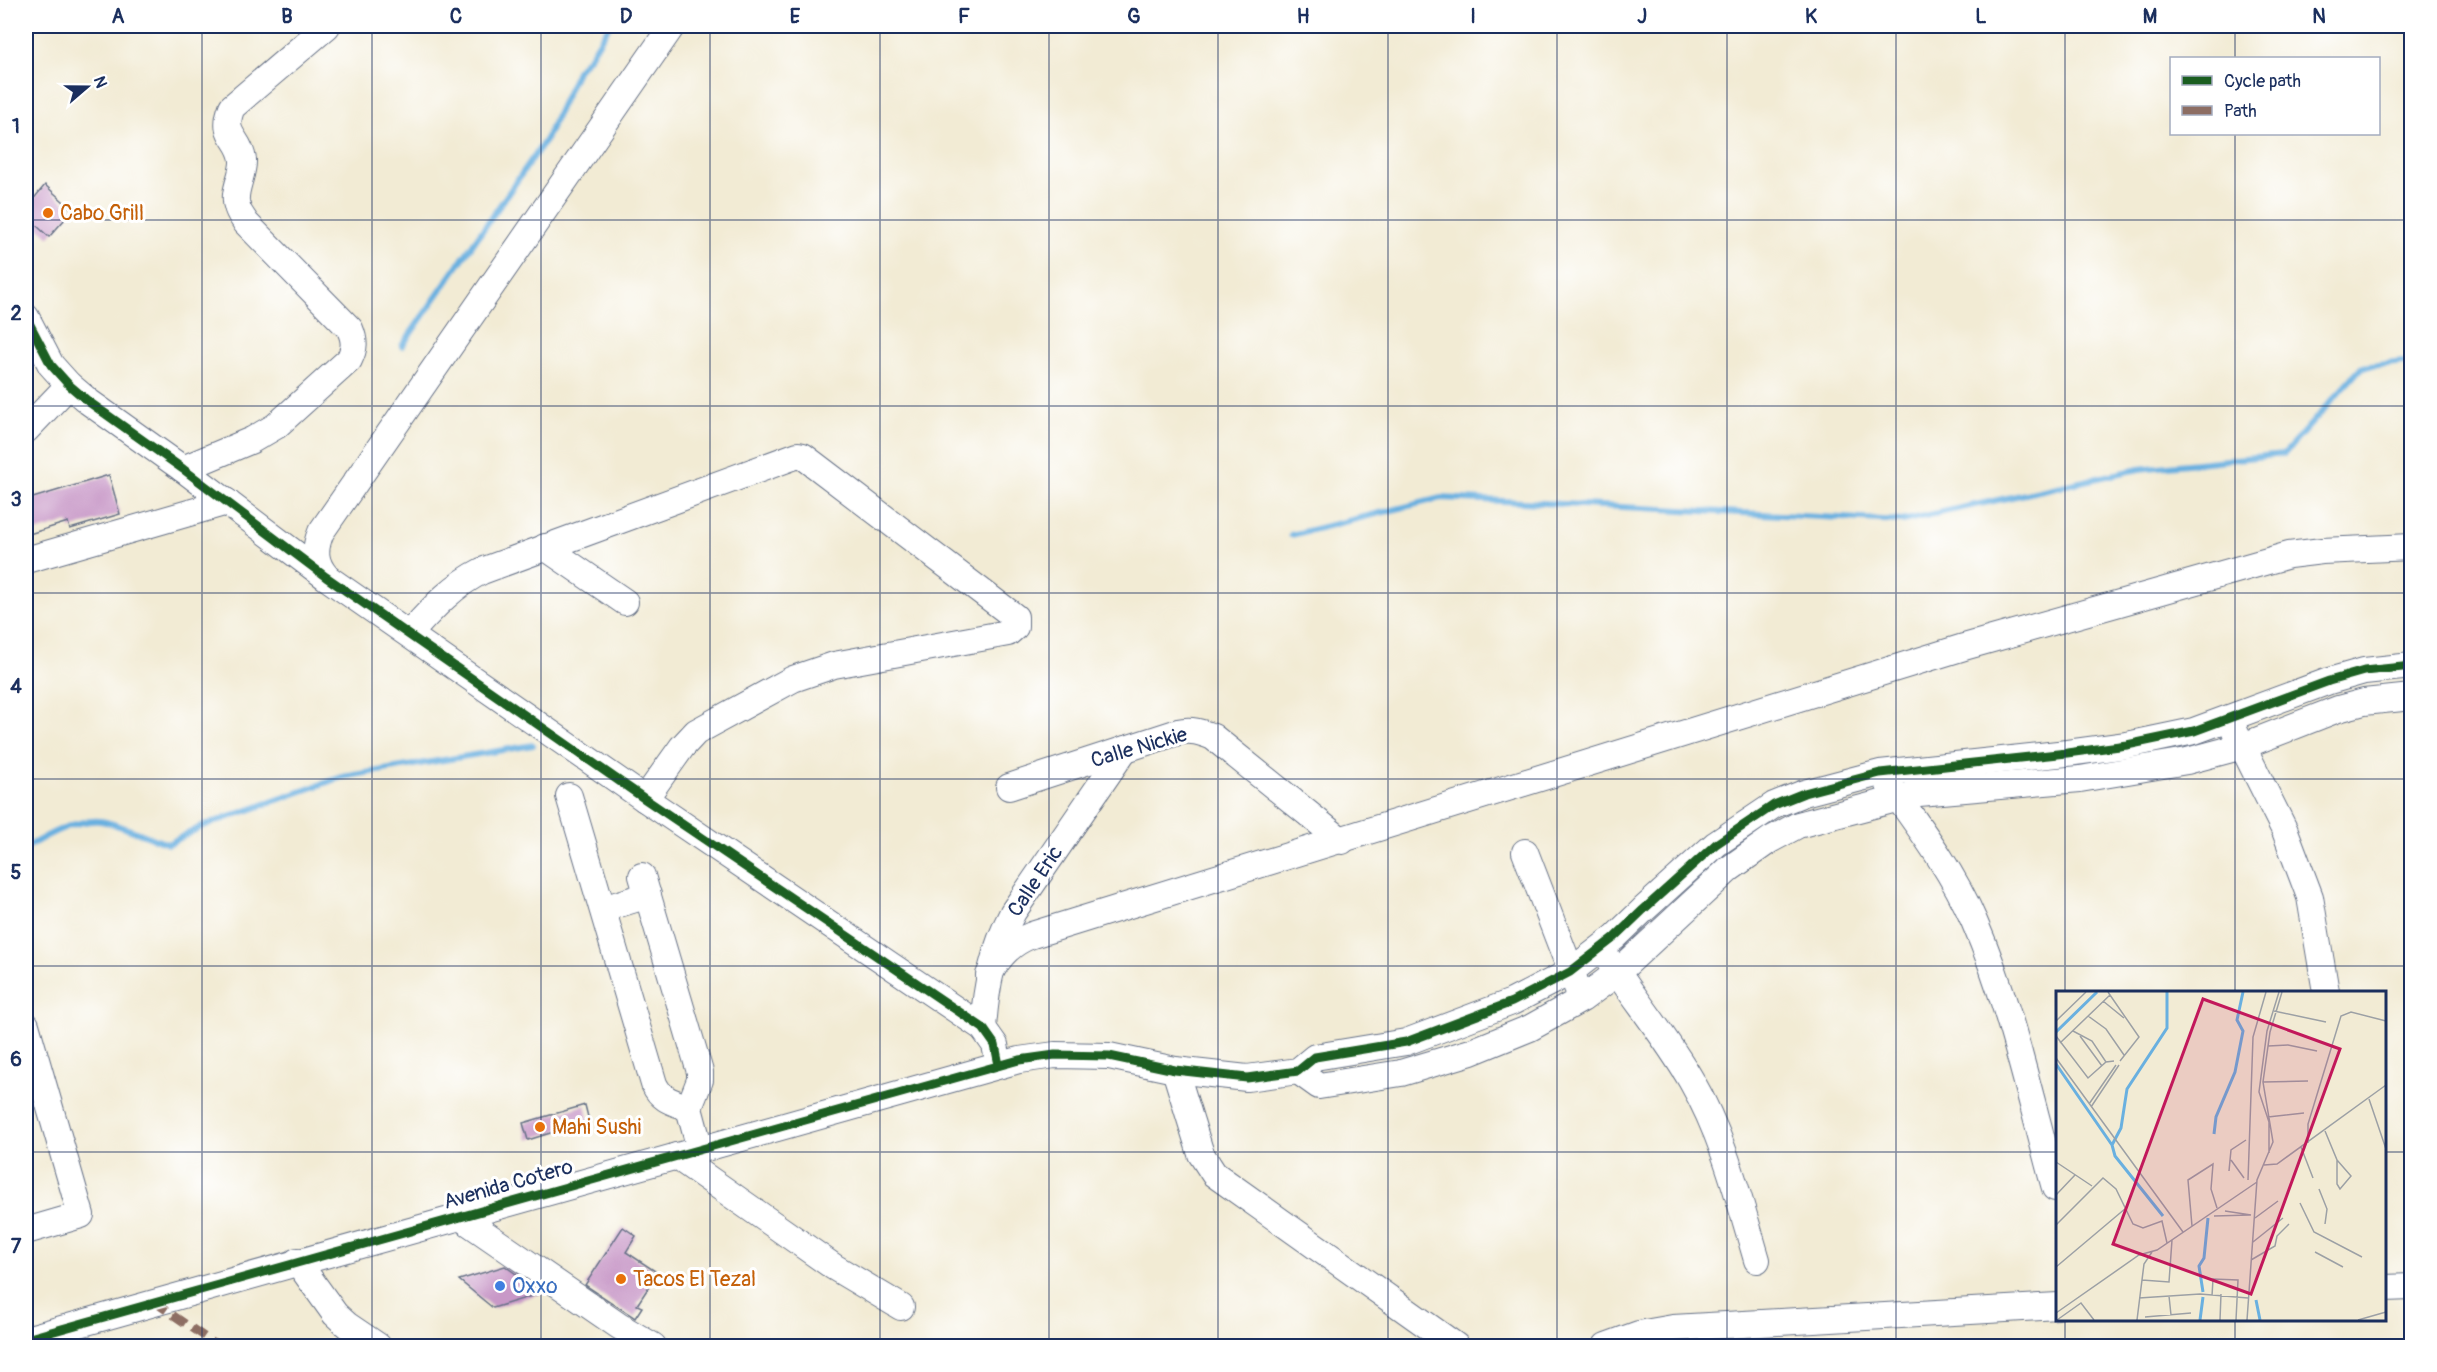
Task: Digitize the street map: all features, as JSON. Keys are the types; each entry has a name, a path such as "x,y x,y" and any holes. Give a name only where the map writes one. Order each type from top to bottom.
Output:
{"street":[{"path":"183,469 252,440 276,426 349,360 355,350 350,329 246,223 236,205 243,157 229,132 227,120 232,107 327,26"},
{"path":"326,577 317,565 316,559 316,547 321,532 672,26"},
{"path":"26,317 51,365 89,402 183,469 326,577 410,633 645,799 983,1028 995,1045 999,1065"},
{"path":"26,350 51,365"},
{"path":"26,430 69,385"},
{"path":"410,633 446,595 463,581 545,547 798,455 1015,617 1015,627 1008,633 834,664 793,679 696,732 682,747 645,799"},
{"path":"26,560 227,502"},
{"path":"545,547 625,602"},
{"path":"989,975 1005,951 1027,937 1964,647 2260,562 2322,551 2412,547"},
{"path":"2412,666 2364,671 2230,720 2194,731 2127,745 1880,773 1804,792 1774,805 1716,844 1601,949 1570,972 1512,1002 1454,1026 1406,1042 1315,1057 1299,1071 1319,1086 1401,1074 1472,1052 1530,1028 1582,999 1617,973 1730,869 1770,840 1798,825 1919,793 2080,779 2187,762 2242,746 2364,702 2412,697"},
{"path":"2230,720 2285,831 2310,897 2326,991"},
{"name":"Calle Nickie","path":"1009,787 1187,730 1213,737 1342,841"},
{"name":"Calle Eric","path":"983,1028 989,975 1012,912 1125,749"},
{"path":"1880,773 1942,862 1974,921 2002,998 2055,1188"},
{"path":"569,796 654,1084 658,1093 665,1099 688,1107"},
{"path":"1525,852 1582,999"},
{"path":"603,909 645,885 700,1072 700,1080 688,1107 688,1152 834,1267 901,1307"},
{"path":"1601,949 1660,1031 1692,1082 1713,1126 1733,1180 1756,1260"},
{"path":"26,1025 81,1215 26,1231"},
{"name":"Avenida Cotero","path":"26,1339 999,1065 1047,1056 1082,1054 1131,1059 1175,1070 1247,1077 1299,1071"},
{"path":"1175,1070 1201,1154 1214,1174 1447,1344"},
{"path":"459,1216 653,1347"},
{"path":"297,1261 334,1314 378,1347"},
{"path":"2386,1288 2412,1287"},
{"path":"1606,1347 1639,1334 1673,1328 2056,1306"}],"building":[{"name":"Cabo Grill","path":"45,185 73,210 49,237 26,216 26,208"},
{"path":"109,475 120,514 70,529 68,522 26,535 26,500"},
{"path":"585,1105 589,1121 528,1140 523,1123"},
{"name":"Tacos El Tezal","path":"623,1227 636,1236 626,1252 658,1273 637,1305 642,1307 635,1318 585,1285"},
{"name":"Oxxo","path":"505,1266 542,1293 493,1308 459,1280"}],"waterway":[{"path":"402,346 546,139 577,71 591,55 609,26"},
{"path":"1291,535 1441,498 1902,521 2139,469 2284,454 2362,367 2412,361"},
{"path":"26,848 61,829 91,821 115,825 168,844 203,826 342,777 533,745"}],"marked path":[{"path":"154,1302 218,1346"}],"cycle path":[{"path":"26,317 51,365 89,402 183,469 326,577 645,799 983,1028 995,1045 999,1065"},
{"path":"26,1339 1019,1060 1055,1055 1109,1056 1175,1070 1247,1078 1298,1071 1315,1057 1406,1042 1512,1002 1570,972 1615,937 1716,844 1774,805 1804,793 1880,773 2127,745 2194,731 2329,681 2364,671 2412,666"}],"place":[{"name":"Cabo Grill","path":"48,213"},
{"name":"Mahi Sushi","path":"540,1127"},
{"name":"Tacos El Tezal","path":"621,1279"},
{"name":"Oxxo","path":"500,1286"}]}
